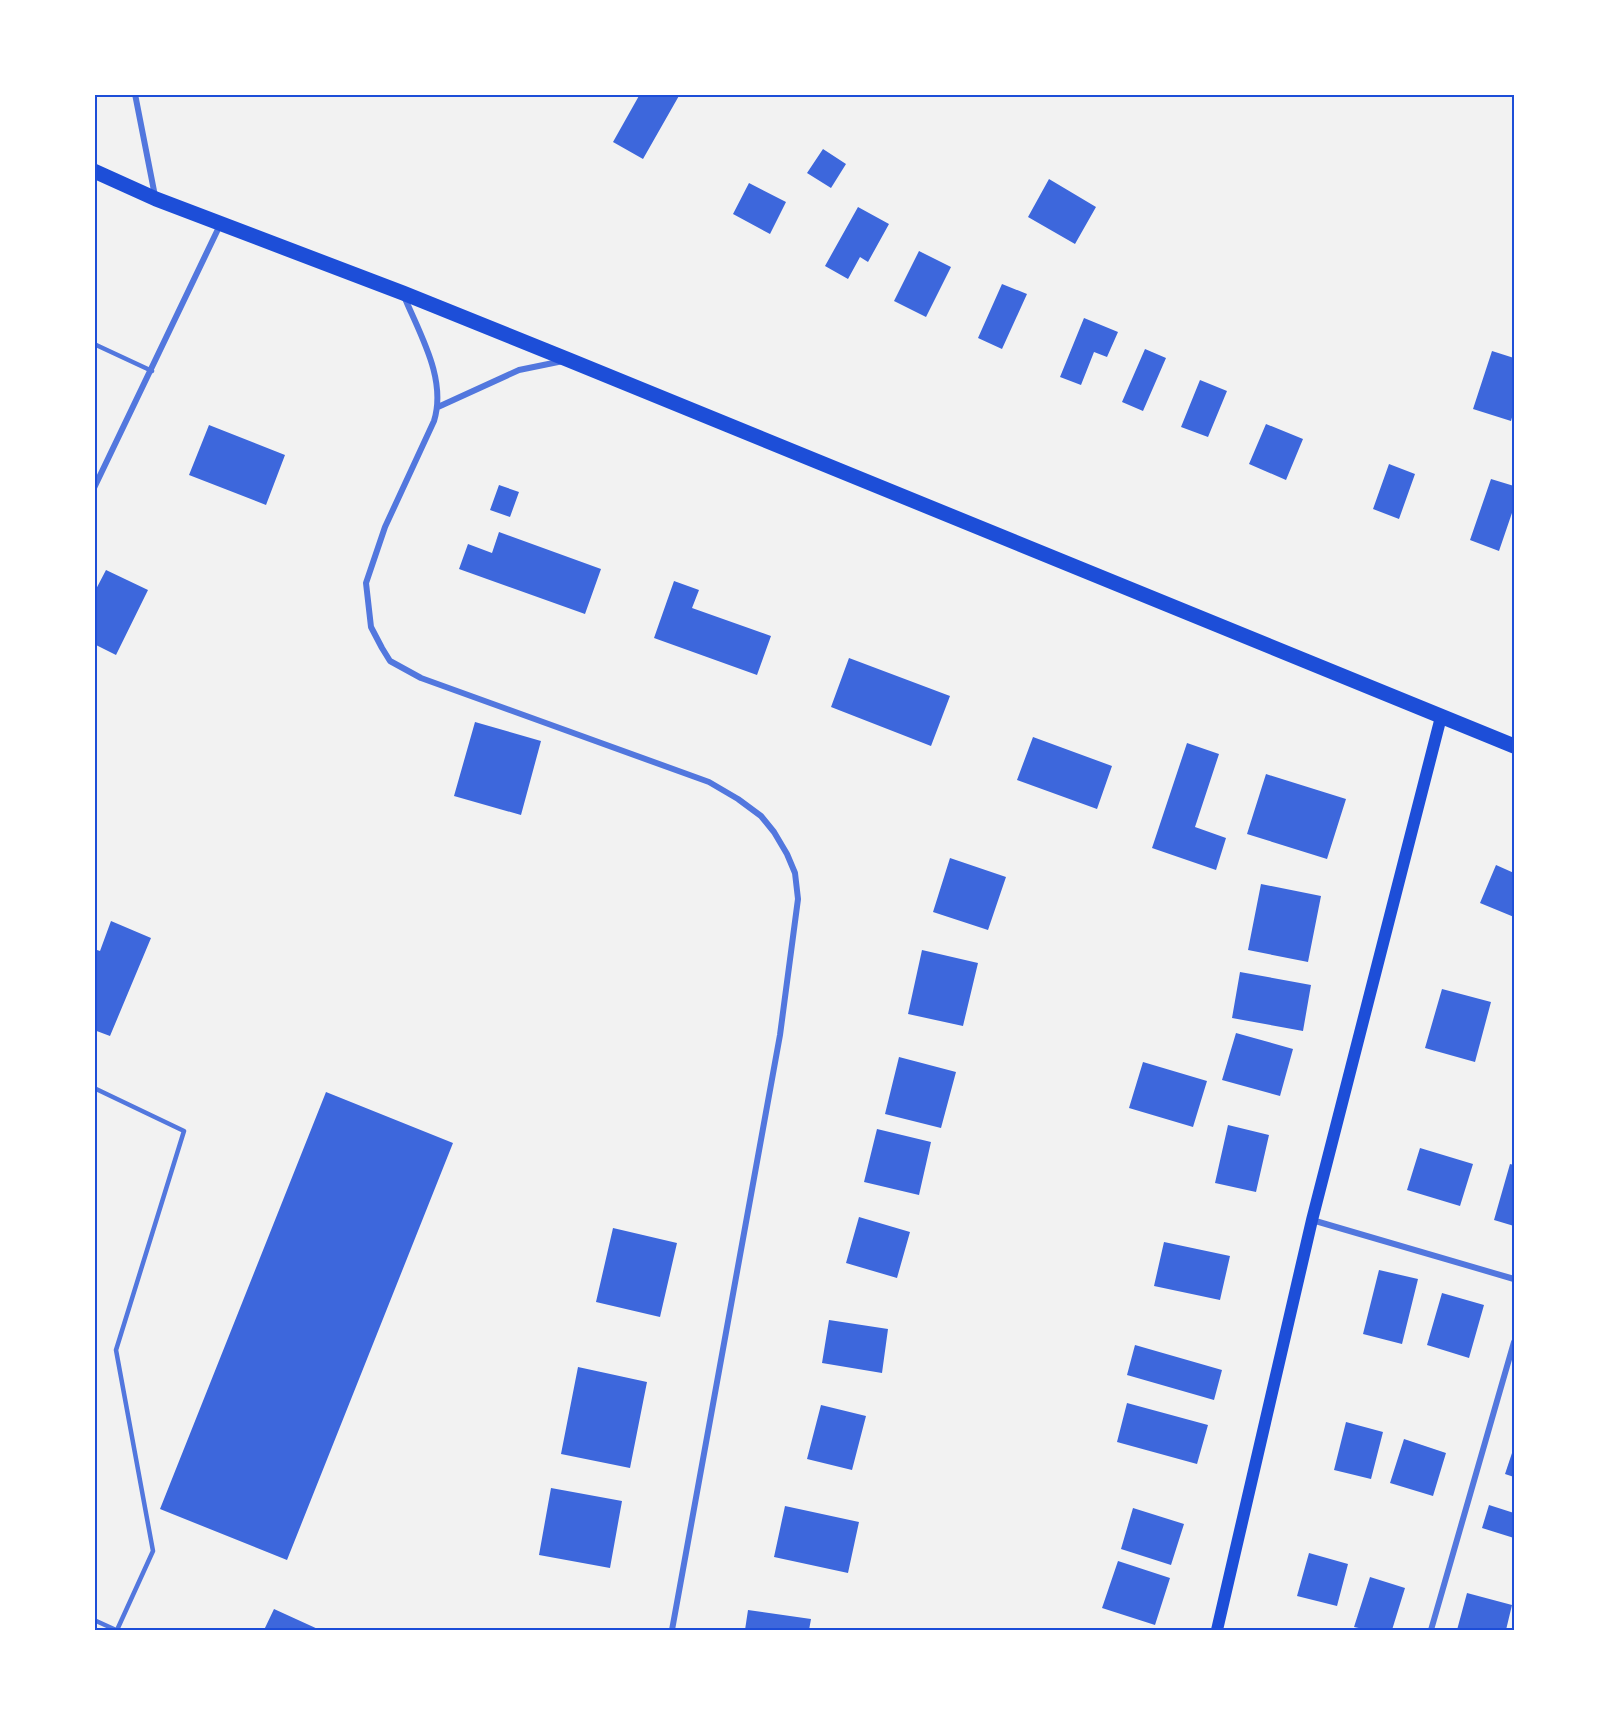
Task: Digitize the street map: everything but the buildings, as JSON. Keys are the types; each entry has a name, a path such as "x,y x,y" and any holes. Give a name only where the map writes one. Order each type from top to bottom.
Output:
{"main road":[{"path":"94,171 156,200 403,293 1515,746"},
{"path":"1216,1630 1312,1220 1441,717"}],"street":[{"path":"135,94 156,200"},
{"path":"94,488 220,225"},
{"path":"403,293 432,364 438,407 434,421 385,527 366,583 371,627 390,661 421,678 708,782 738,799 761,816 787,854 795,873 798,899 780,1035 672,1630"},
{"path":"438,407 519,370 569,360"},
{"path":"1312,1220 1515,1279"},
{"path":"1431,1630 1515,1342"}],"lane":[{"path":"94,344 152,371"},
{"path":"94,1088 184,1131 116,1350 153,1551 117,1630 94,1620"}]}
